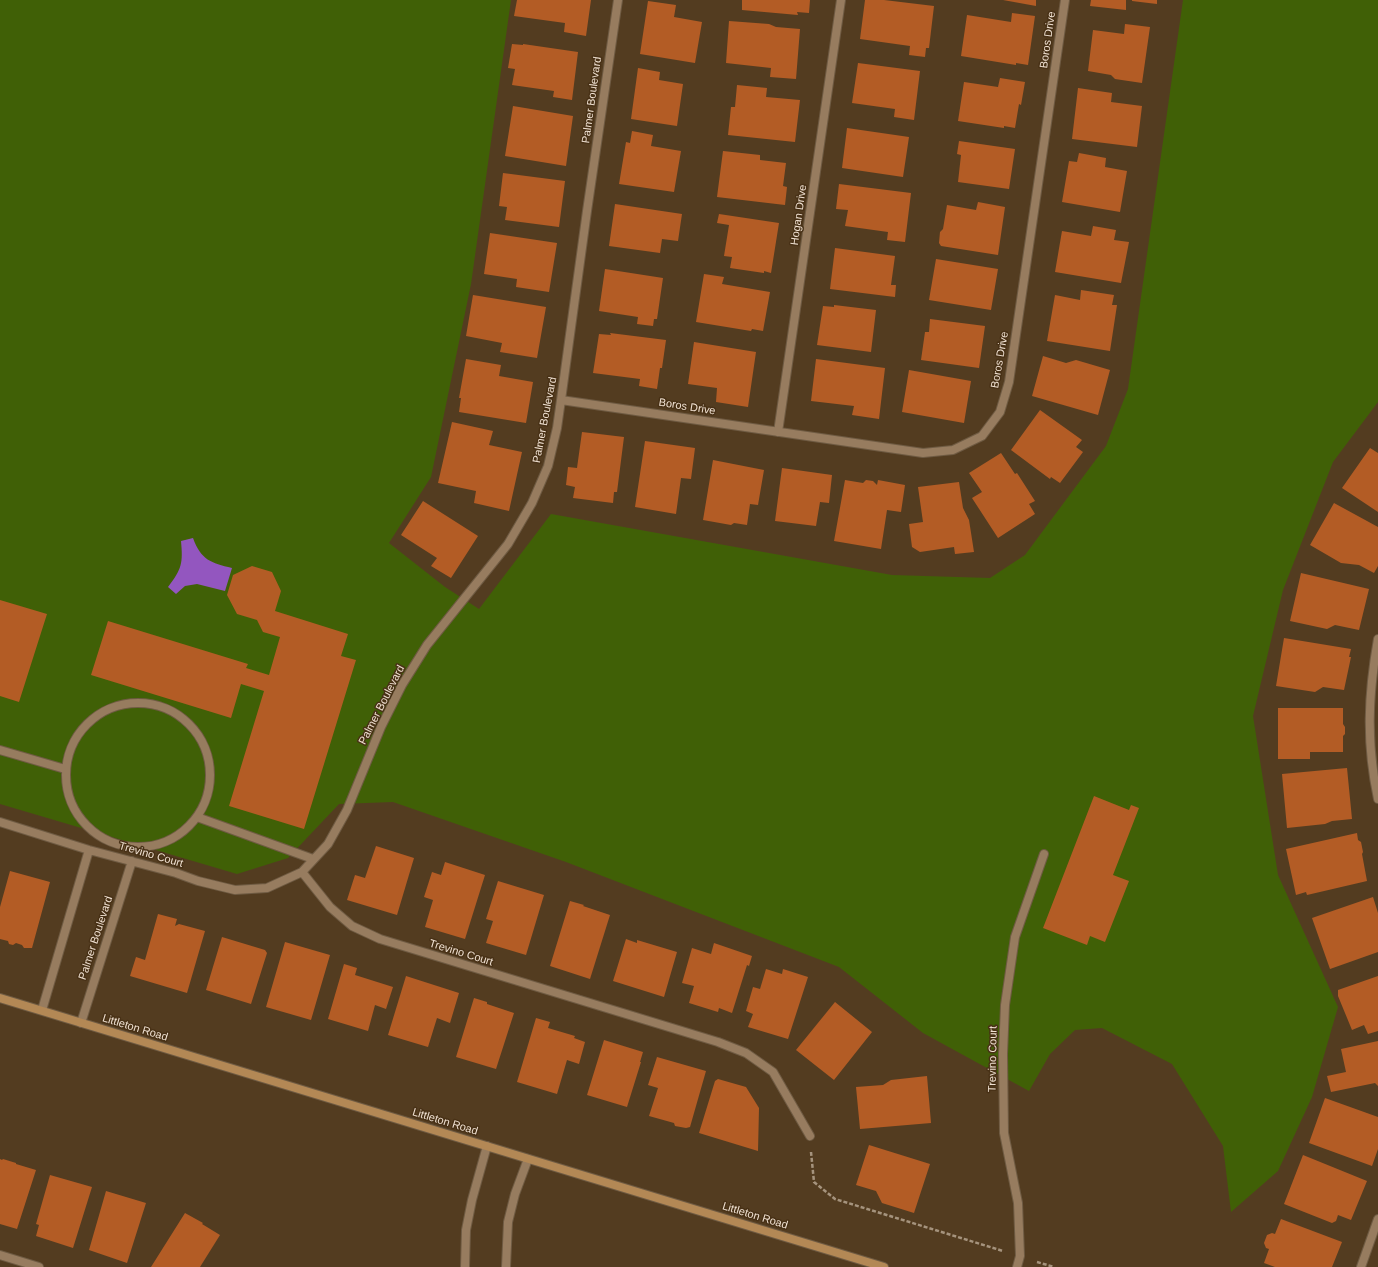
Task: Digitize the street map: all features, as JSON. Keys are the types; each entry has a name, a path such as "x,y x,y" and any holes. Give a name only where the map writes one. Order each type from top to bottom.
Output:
{"street":[{"name":"Palmer Boulevard","path":"302,872 328,844 347,810 381,727 402,685 427,645 508,544 532,503 548,466 557,428 618,0"},
{"name":"Hogan Drive","path":"778,432 841,0"},
{"name":"Boros Drive","path":"561,400 923,453 953,450 982,436 1000,412 1009,382 1065,0"},
{"path":"1378,639 1372,670 1369,720 1369,741 1372,769 1378,799"},
{"path":"126,704 151,704 173,712 192,728 205,748 210,772 208,795 197,817 181,834 160,844 137,848 115,844 93,833 77,815 67,793 65,769 71,746 84,726 103,712 126,704"},
{"path":"0,750 65,769"},
{"path":"197,817 314,859"},
{"name":"Trevino Court","path":"0,822 89,850 235,890 267,888 302,872 330,907 352,926 380,940 718,1042 746,1053 773,1072 810,1136"},
{"path":"110,855 115,844"},
{"path":"42,1010 89,850"},
{"name":"Trevino Court","path":"1017,1267 1020,1256 1018,1204 1004,1133 1003,1054 1005,1005 1015,937 1044,854"},
{"name":"Palmer Boulevard","path":"81,1023 132,861"},
{"name":"Littleton Road","path":"0,998 884,1267"},
{"path":"466,1267 466,1230 472,1200 487,1146"},
{"path":"506,1267 508,1222 515,1194 528,1159"},
{"path":"1361,1267 1378,1219"},
{"path":"0,1255 39,1267"}],"path":[{"path":"810,1136 814,1182 835,1199 1054,1267"}],"green space":[{"path":"0,0 511,0 471,284 431,477 389,543 445,587 479,609 551,514 892,575 990,578 1025,555 1106,446 1128,389 1183,0 1378,0 1378,402 1333,462 1283,590 1253,716 1278,875 1338,1007 1312,1097 1278,1171 1231,1212 1223,1146 1172,1064 1102,1028 1075,1030 1050,1054 1029,1091 923,1033 839,967 566,862 393,802 339,804 288,858 237,874 0,804"}],"shaded area":[{"path":"193,538 203,556 213,562 232,568 225,591 197,584 185,586 176,594 168,587 179,570 182,555 181,541"}],"building":[{"path":"517,0 591,0 586,36 564,32 565,23 514,16"},
{"path":"742,0 810,0 809,13 797,12 798,15 742,10"},
{"path":"865,0 884,0 934,6 929,48 926,48 925,57 909,55 910,46 860,39"},
{"path":"1003,0 1036,0 1036,6"},
{"path":"1091,0 1126,0 1126,10 1090,6"},
{"path":"1157,0 1157,4 1132,1"},
{"path":"648,1 676,5 674,17 702,22 695,63 640,54"},
{"path":"1012,13 1035,16 1028,65 1016,63 1016,65 961,56 967,15 1011,22"},
{"path":"729,21 769,24 776,27 800,29 796,79 770,77 771,68 726,63"},
{"path":"1125,24 1150,27 1142,83 1115,79 1111,75 1088,71 1093,30 1124,34"},
{"path":"512,44 523,44 578,52 572,100 553,97 554,91 512,85 515,69 508,68"},
{"path":"858,63 920,71 914,120 894,117 895,109 852,103"},
{"path":"638,68 660,72 659,80 683,84 677,126 631,119"},
{"path":"1000,78 1025,82 1015,128 1004,126 1004,128 958,121 964,82 998,87"},
{"path":"737,85 767,88 766,97 800,100 795,142 728,135 731,107 735,107"},
{"path":"1078,88 1112,93 1111,102 1142,106 1137,147 1072,139"},
{"path":"513,106 573,116 566,166 505,156"},
{"path":"847,128 909,137 903,177 842,168"},
{"path":"632,131 653,135 651,146 681,151 674,192 619,184 626,142 630,143"},
{"path":"959,141 1015,149 1009,189 958,182 961,155 957,154"},
{"path":"723,151 760,155 760,160 786,163 783,186 787,187 785,205 717,197"},
{"path":"1079,153 1106,158 1105,167 1127,171 1120,212 1062,202 1069,161 1077,162"},
{"path":"503,173 565,181 559,227 505,220 507,207 499,206"},
{"path":"839,184 911,193 905,242 887,240 888,232 845,226 848,210 836,209"},
{"path":"978,202 1005,207 998,255 941,246 939,243 940,232 943,229 947,205 976,210"},
{"path":"615,204 682,214 678,241 662,239 660,253 609,246"},
{"path":"719,214 779,223 771,273 730,268 732,257 724,256 729,225 717,223"},
{"path":"1093,226 1116,230 1114,240 1129,242 1121,283 1055,272 1062,231 1091,236"},
{"path":"490,233 557,243 549,292 516,287 517,279 484,274"},
{"path":"835,248 895,256 891,285 896,285 895,297 830,289"},
{"path":"936,259 998,269 991,310 929,300"},
{"path":"605,269 663,278 657,319 654,319 653,326 637,324 638,317 599,311"},
{"path":"704,274 724,277 722,284 770,292 763,331 752,329 751,331 696,322"},
{"path":"1081,290 1114,295 1112,305 1117,305 1110,351 1047,341 1055,295 1080,300"},
{"path":"473,295 546,307 537,358 500,352 502,343 466,336"},
{"path":"834,305 876,310 871,352 817,345 823,306 834,307"},
{"path":"930,319 985,326 979,368 921,360 925,332 929,332"},
{"path":"610,333 666,340 657,389 639,386 640,379 593,373 599,334 611,335"},
{"path":"694,342 756,352 748,407 716,402 717,388 688,384"},
{"path":"1043,356 1066,363 1076,360 1110,370 1098,415 1032,396"},
{"path":"466,359 501,365 499,376 533,382 526,423 459,412 461,398 459,398"},
{"path":"816,359 885,368 879,419 852,415 854,406 811,401"},
{"path":"909,370 971,381 964,423 902,412"},
{"path":"1040,410 1082,440 1076,447 1083,452 1060,483 1051,477 1050,479 1011,450"},
{"path":"452,422 493,431 489,445 522,452 509,511 474,503 476,491 438,483"},
{"path":"582,432 624,437 617,492 614,492 613,503 573,498 575,487 566,485 568,467 577,468"},
{"path":"645,441 695,448 691,479 681,478 676,514 635,507"},
{"path":"1370,448 1378,453 1378,512 1342,488"},
{"path":"1001,453 1015,474 1017,473 1035,501 1029,504 1035,514 998,538 972,498 982,492 969,473"},
{"path":"713,460 764,470 758,505 750,504 747,525 734,523 731,525 703,520"},
{"path":"782,468 832,475 829,503 820,502 816,526 775,521"},
{"path":"845,480 863,483 866,480 873,481 877,485 878,480 905,485 901,512 887,510 881,549 834,541"},
{"path":"959,482 963,508 969,520 974,552 955,554 954,547 920,552 912,547 909,524 923,522 918,487"},
{"path":"423,501 478,536 451,578 431,566 437,558 401,535"},
{"path":"1334,503 1378,527 1378,566 1374,573 1359,565 1341,563 1310,545"},
{"path":"252,566 272,572 281,591 275,611 348,634 341,656 356,660 304,829 229,806 264,691 241,684 231,718 91,675 108,621 248,664 246,668 269,675 280,637 263,632 257,620 237,614 227,595 233,575"},
{"path":"1301,573 1369,589 1359,630 1335,625 1327,629 1290,621"},
{"path":"0,600 47,614 19,702 0,696"},
{"path":"1284,638 1351,649 1349,657 1351,657 1344,690 1323,687 1315,692 1276,686"},
{"path":"1278,708 1343,708 1343,724 1345,727 1345,734 1343,736 1343,752 1310,752 1310,759 1278,759"},
{"path":"1347,768 1352,819 1332,821 1325,824 1287,828 1282,774"},
{"path":"1094,796 1129,810 1131,805 1139,808 1113,875 1129,881 1105,942 1090,936 1087,945 1043,928"},
{"path":"1357,833 1358,840 1361,842 1367,881 1307,895 1306,892 1296,895 1286,849"},
{"path":"376,846 414,858 397,915 347,900 355,875 365,878"},
{"path":"445,862 485,875 465,939 425,927 433,900 424,897 432,872 441,875"},
{"path":"10,871 50,882 32,948 24,948 22,945 16,943 13,945 9,944 8,941 0,939 0,907"},
{"path":"498,881 544,895 526,955 486,943 493,921 486,919"},
{"path":"1373,897 1378,913 1378,952 1330,969 1312,918"},
{"path":"570,901 610,915 590,979 550,966"},
{"path":"158,914 177,919 175,926 179,924 205,931 187,993 130,976 136,957 145,960"},
{"path":"222,937 265,950 267,953 251,1004 206,990"},
{"path":"626,939 637,943 637,940 677,952 664,997 613,981"},
{"path":"285,942 330,955 311,1020 266,1007"},
{"path":"714,943 752,956 749,966 747,965 732,1013 719,1008 718,1012 689,1003 694,986 682,983 692,948 711,954"},
{"path":"344,964 357,968 355,975 393,987 386,1009 375,1005 368,1031 328,1019"},
{"path":"766,969 782,974 783,969 808,977 788,1039 748,1027 753,1014 746,1011 753,987 760,989"},
{"path":"406,976 459,993 450,1023 437,1018 428,1047 388,1035"},
{"path":"1378,976 1378,1031 1368,1034 1364,1025 1352,1030 1338,996 1338,990"},
{"path":"474,998 514,1013 496,1069 456,1057"},
{"path":"835,1002 872,1032 834,1080 796,1050"},
{"path":"536,1018 550,1022 548,1028 575,1036 574,1038 585,1042 579,1064 567,1060 557,1094 517,1082"},
{"path":"604,1040 643,1052 627,1107 587,1095"},
{"path":"1378,1041 1378,1086 1375,1083 1331,1092 1327,1076 1346,1072 1341,1049"},
{"path":"657,1057 706,1071 690,1127 686,1128 675,1126 674,1123 649,1116 658,1088 648,1085"},
{"path":"927,1076 931,1123 860,1129 856,1087 883,1085 891,1080"},
{"path":"718,1079 746,1087 759,1108 758,1151 699,1133 715,1081"},
{"path":"1325,1098 1378,1117 1378,1149 1372,1166 1309,1143"},
{"path":"869,1145 930,1164 914,1213 882,1203 876,1191 856,1185"},
{"path":"1303,1155 1367,1181 1351,1220 1338,1215 1336,1221 1332,1223 1284,1204"},
{"path":"0,1159 36,1170 17,1229 0,1224"},
{"path":"50,1175 92,1187 73,1248 36,1236 39,1225 36,1224"},
{"path":"106,1191 146,1203 127,1263 89,1250"},
{"path":"185,1213 220,1235 200,1267 151,1267"},
{"path":"1281,1219 1342,1242 1332,1267 1275,1267 1264,1263 1269,1249 1266,1248 1264,1243 1267,1235 1272,1233 1275,1234"}]}
